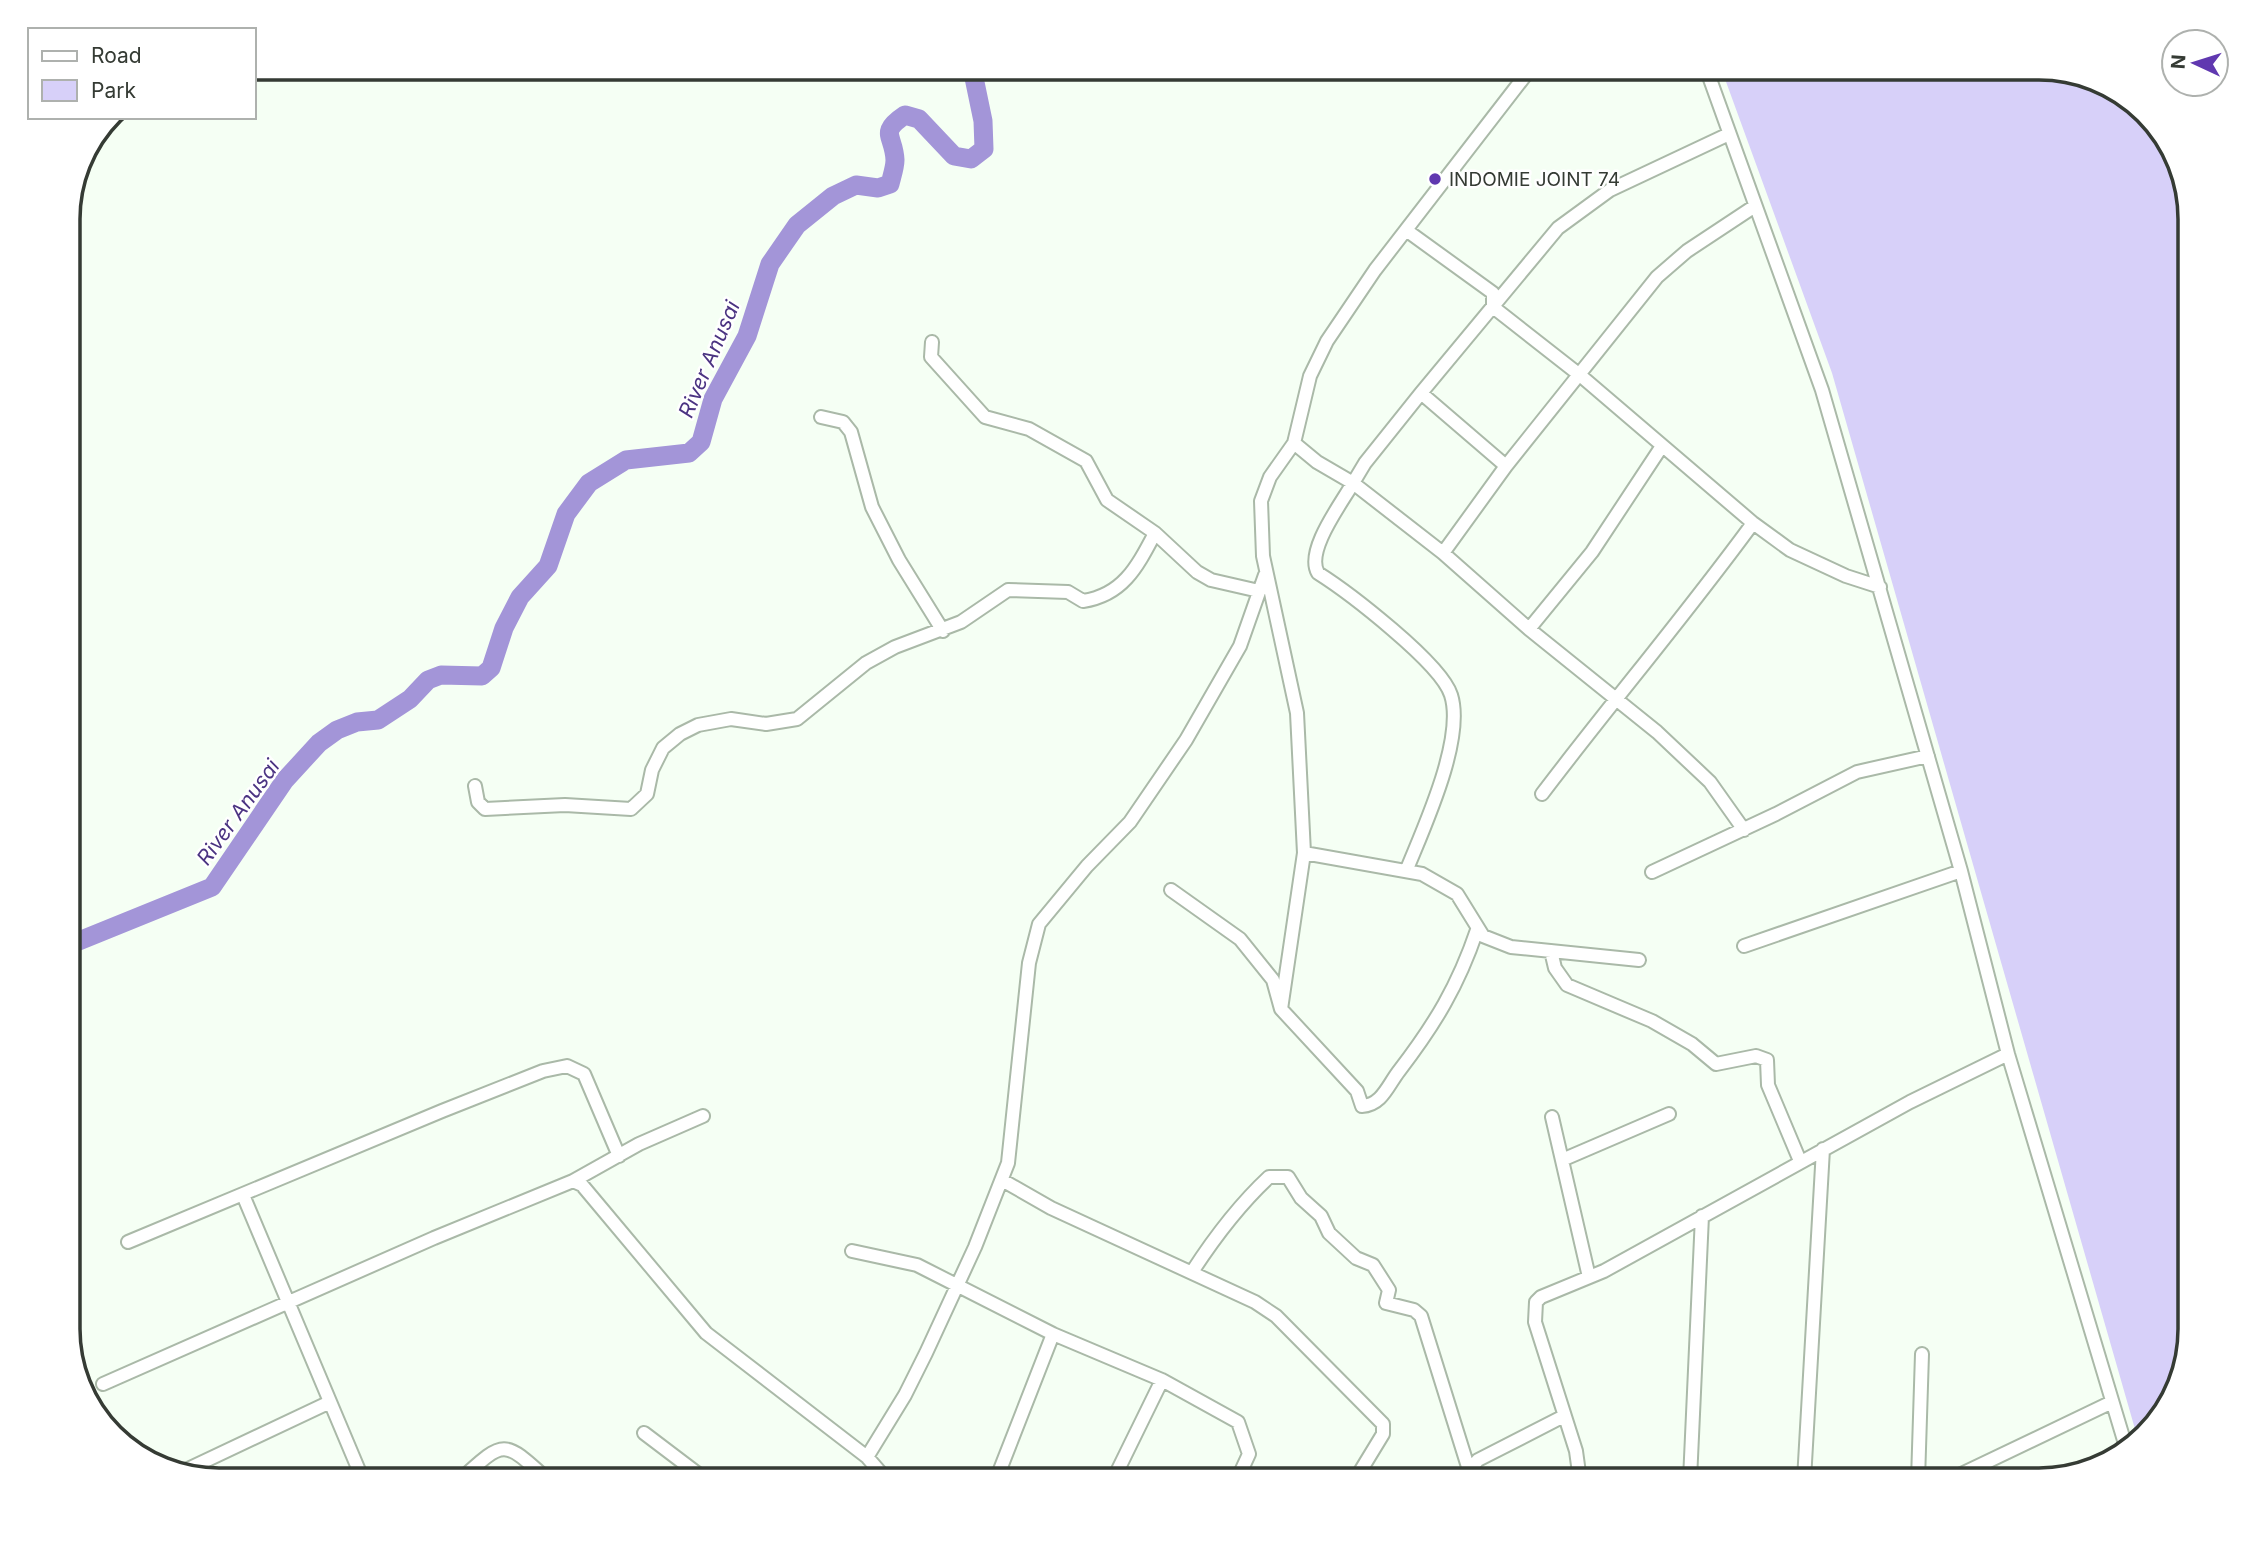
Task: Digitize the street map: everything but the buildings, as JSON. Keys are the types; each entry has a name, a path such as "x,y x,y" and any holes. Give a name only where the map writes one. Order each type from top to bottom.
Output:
{"street":[{"path":"1281,1009 1304,853 1297,713 1266,571 1261,501 1270,477 1294,443 1310,376 1327,341 1406,230 1522,80"},
{"path":"1710,80 1822,390 1961,871 2008,1054 2123,1438"},
{"path":"1407,869 1447,759 1453,711 1451,695 1424,659 1318,573 1313,565 1313,558 1325,529 1365,463 1558,228 1610,190 1729,134"},
{"path":"1443,552 1506,466 1581,376 1657,277 1687,251 1755,206"},
{"path":"1406,230 1493,293 1493,306"},
{"path":"1493,306 1581,376 1753,523 1790,550 1846,576 1880,587"},
{"path":"932,342 931,357 985,417 1028,429 1086,461 1107,500 1155,533 1205,577 1259,591"},
{"path":"1420,393 1506,466"},
{"path":"821,417 843,422 851,432 872,507 899,560 943,631"},
{"path":"1294,443 1317,462 1353,483 1443,552 1529,629 1616,697 1710,782 1744,830"},
{"path":"1529,629 1592,552 1661,446"},
{"path":"1542,794 1616,697 1688,612 1753,523"},
{"path":"475,786 478,802 485,809 565,805 631,809 647,794 657,756 680,734 716,720 766,724 797,719 866,663 895,647 943,631 978,612 1008,590 1068,592 1083,601 1108,595 1134,571 1155,533"},
{"path":"867,1457 905,1395 959,1284 1002,1180 1010,1151 1033,938 1054,904 1129,822 1154,790 1240,646 1266,571"},
{"path":"1652,872 1744,830 1857,772 1928,756"},
{"path":"1304,853 1407,869 1433,879 1457,894 1477,930 1492,941 1511,947 1639,960"},
{"path":"1744,946 1961,871"},
{"path":"1171,890 1240,939 1273,979 1281,1009 1357,1091 1362,1106 1378,1102 1430,1032 1464,970 1477,930"},
{"path":"1551,951 1555,968 1567,985 1652,1021 1692,1044 1716,1064 1756,1056 1767,1060 1768,1085 1800,1161"},
{"path":"1578,1468 1576,1451 1562,1417 1534,1310 1541,1297 1589,1277 1800,1161 2008,1054"},
{"path":"128,1242 442,1111 543,1071 567,1066 584,1074 619,1156"},
{"path":"1562,1160 1669,1114"},
{"path":"103,1384 287,1301 573,1181 703,1116"},
{"path":"1552,1116 1589,1277"},
{"path":"1805,1468 1823,1149"},
{"path":"1192,1272 1256,1189 1273,1175 1288,1177 1301,1198 1321,1216 1329,1233 1356,1258 1373,1265 1389,1290 1386,1303 1413,1310 1421,1316 1467,1468"},
{"path":"1002,1180 1051,1208 1255,1302 1276,1316 1380,1418 1383,1434 1363,1468"},
{"path":"573,1181 582,1185 637,1255 706,1333 867,1457 877,1468"},
{"path":"243,1195 358,1468"},
{"path":"1691,1468 1702,1216"},
{"path":"852,1251 917,1265 1054,1334 1162,1380 1238,1422 1250,1454 1243,1468"},
{"path":"1001,1468 1054,1334"},
{"path":"1918,1468 1922,1354"},
{"path":"1119,1468 1162,1380"},
{"path":"196,1465 330,1402"},
{"path":"1974,1468 2112,1402"},
{"path":"1473,1468 1478,1460 1562,1417"},
{"path":"644,1433 690,1468"},
{"path":"473,1468 489,1453 506,1448 514,1451 534,1468"}],"green space":[{"path":"1725,80 2057,82 2075,85 2116,104 2149,135 2167,166 2173,183 2178,219 2178,1329 2173,1365 2167,1382 2154,1406 2135,1428 1832,373"}],"waterway":[{"name":"River Anusai","path":"81,940 212,887 285,780 319,743 337,730 357,722 378,720 410,699 428,680 441,675 482,676 491,668 504,628 520,597 548,566 566,514 589,483 626,460 689,453 701,442 713,399 747,336 770,264 797,225 833,196 856,185 878,188 890,184 895,160 889,135 892,126 905,115 919,119 954,156 971,159 984,149 983,121 974,80"}],"place":[{"name":"INDOMIE JOINT 74","path":"1435,179"}]}
